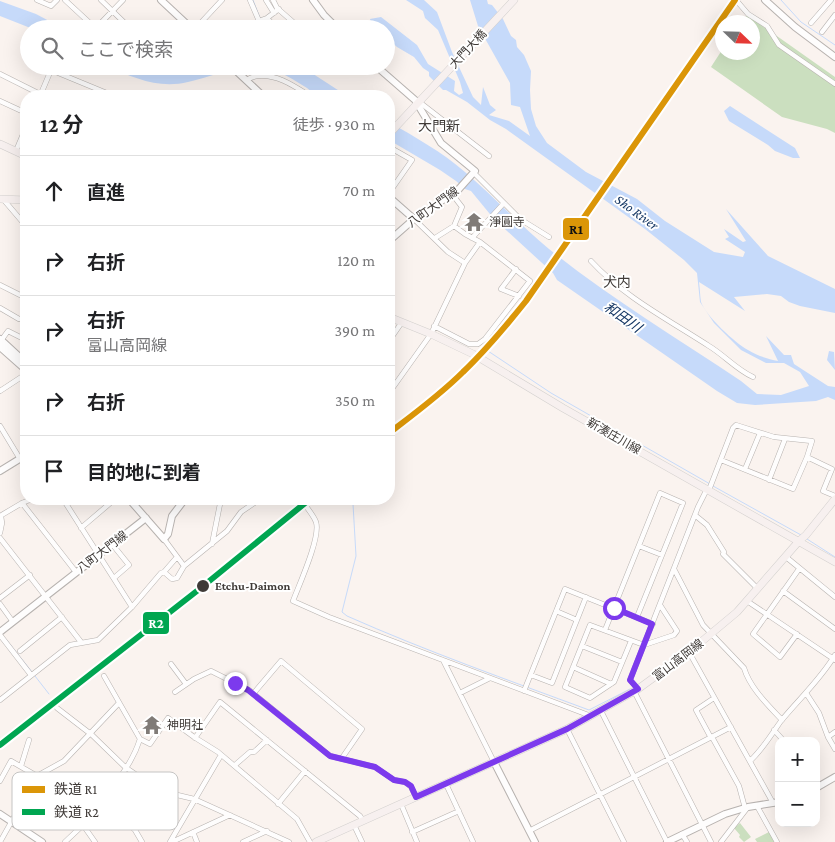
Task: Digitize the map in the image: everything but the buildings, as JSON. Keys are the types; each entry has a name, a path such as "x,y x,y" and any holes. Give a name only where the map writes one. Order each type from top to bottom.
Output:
{"main road":[{"path":"161,0 184,20"},
{"path":"313,0 329,20"},
{"name":"大門大橋","path":"395,127 514,0"},
{"path":"765,0 795,27 834,55"},
{"path":"241,75 257,90"},
{"path":"387,75 419,101 442,144 476,171 474,173"},
{"path":"0,144 20,153"},
{"name":"八町大門線","path":"395,235 414,218 458,190 474,173"},
{"path":"1,199 20,200"},
{"path":"395,201 414,218"},
{"name":"新湊庄川線","path":"395,319 433,330 555,403 835,562"},
{"path":"0,342 20,358"},
{"path":"0,342 20,364"},
{"path":"0,471 20,459"},
{"name":"富山高岡線","path":"316,842 567,729 636,690 690,652 747,601 806,535 835,498"},
{"path":"134,505 164,539 168,534 172,516 180,505"},
{"name":"八町大門線","path":"0,633 146,518"},
{"path":"494,762 535,842"},
{"path":"820,786 835,777"},
{"path":"667,842 725,814 775,802"},
{"path":"0,814 12,822"},
{"path":"24,830 42,842"}],"street":[{"path":"37,0 51,6 57,0"},
{"path":"65,0 87,20"},
{"path":"101,0 122,20"},
{"path":"104,20 123,0"},
{"path":"203,20 222,0"},
{"path":"250,0 259,20"},
{"path":"266,0 274,13"},
{"path":"273,0 279,9 291,20"},
{"path":"736,0 748,14 767,26 779,45 835,84"},
{"path":"811,23 831,0"},
{"path":"262,20 279,9"},
{"path":"822,32 835,16"},
{"path":"0,74 30,90"},
{"path":"42,90 49,75"},
{"path":"63,75 99,90"},
{"path":"244,78 256,75 276,78 288,82 301,90"},
{"path":"0,101 20,109"},
{"path":"419,101 489,156"},
{"path":"16,151 20,141"},
{"path":"395,151 412,160 395,186"},
{"path":"474,173 520,219 549,237"},
{"path":"435,238 454,226 462,207 452,194"},
{"path":"1,199 20,220"},
{"path":"472,238 504,204"},
{"path":"414,218 448,252 465,263"},
{"path":"433,330 469,344 478,344 485,339 530,281 480,242 454,226"},
{"path":"395,384 433,330 465,263 480,242"},
{"path":"590,261 606,277 673,324 711,346 753,377"},
{"path":"516,269 501,289 519,296"},
{"path":"0,285 20,295"},
{"path":"0,308 19,319"},
{"path":"395,332 402,322"},
{"path":"0,342 8,331 20,337"},
{"path":"0,391 20,378"},
{"path":"711,842 630,680 733,428 736,425 760,433 812,441 793,489 721,460"},
{"path":"0,426 20,453"},
{"path":"745,469 760,433"},
{"path":"769,480 786,438"},
{"path":"807,457 832,469 823,491 835,498"},
{"path":"605,630 660,493 683,503 637,617"},
{"path":"0,533 2,523 0,516 20,504"},
{"path":"24,505 76,572"},
{"path":"67,505 132,607"},
{"path":"81,528 108,505"},
{"path":"212,545 220,505"},
{"path":"164,572 172,579 177,578 184,566 212,545 241,512 251,505"},
{"path":"305,505 316,521 317,531 313,548 293,601 329,617 591,716"},
{"path":"696,516 707,525 724,552 723,554 758,589"},
{"path":"0,538 81,642"},
{"path":"164,539 184,566"},
{"path":"112,544 129,565 114,578"},
{"path":"638,546 662,555"},
{"path":"0,699 70,645 98,640 132,607 160,573 164,572 177,557"},
{"path":"786,557 835,597"},
{"path":"798,634 780,657 752,634 799,568"},
{"path":"674,569 699,618 711,634 744,668 757,692 782,720"},
{"path":"0,598 30,575"},
{"path":"524,691 565,588 652,624"},
{"path":"783,591 835,629"},
{"path":"530,675 552,683 586,597"},
{"path":"747,601 834,658 782,720 757,754 750,760"},
{"path":"0,604 13,622"},
{"path":"631,641 614,682 590,698 564,688 590,624 644,645 674,635 678,631 660,605"},
{"path":"556,611 577,620"},
{"path":"20,651 62,617"},
{"path":"0,633 31,674"},
{"path":"582,646 622,662"},
{"path":"690,652 714,698 775,800"},
{"path":"443,660 494,762"},
{"path":"253,694 280,661 362,729 342,758"},
{"path":"170,664 186,684"},
{"path":"573,667 611,684"},
{"path":"176,692 186,684 212,671 248,690 330,756 375,767 394,780 405,782 411,786 416,797"},
{"path":"104,676 140,739 150,744 168,718 235,765 296,819 310,842"},
{"path":"460,693 490,678"},
{"path":"806,693 819,713 828,737 835,749"},
{"path":"714,698 696,710 739,786 747,808 720,842"},
{"path":"195,738 220,702 360,816 363,821"},
{"path":"44,772 64,761 119,703"},
{"path":"57,708 132,772"},
{"path":"601,711 667,842"},
{"path":"529,831 731,727"},
{"path":"567,729 624,842"},
{"path":"774,730 780,737"},
{"path":"828,737 835,732"},
{"path":"122,772 140,739"},
{"path":"21,766 29,740"},
{"path":"235,765 267,740"},
{"path":"178,829 221,755"},
{"path":"0,781 12,761 31,772"},
{"path":"278,804 305,771"},
{"path":"446,784 473,842"},
{"path":"178,795 194,799 289,842"},
{"path":"401,804 417,842"},
{"path":"757,806 777,842"},
{"path":"412,832 459,812"},
{"path":"171,842 230,815"},
{"path":"0,842 12,822"},
{"path":"354,825 362,842"},
{"path":"65,842 78,830"},
{"path":"87,830 95,842"},
{"path":"135,830 142,842"},
{"path":"171,842 177,830"},
{"path":"243,842 267,831"},
{"path":"193,832 197,842"},
{"path":"682,834 686,842"}],"green space":[{"path":"760,24 835,77 835,133 827,129 782,117 711,67 716,60 760,60"},
{"path":"740,823 751,837 744,842 734,828"},
{"path":"769,832 775,842 757,842 755,839"}],"water":[{"name":"Sho River","path":"406,0 424,0 437,12 452,52 473,97 481,105 483,87 490,105 496,110 489,115 509,121 530,136 520,107 511,105 510,83 478,26 470,0 487,0 488,4 492,5 503,19 531,71 531,109 536,126 547,143 586,172 637,199 665,221 714,252 743,257 745,252 725,239 729,237 724,229 743,242 746,241 726,209 768,256 835,289 835,313 800,306 789,302 781,296 767,294 734,297 745,311 699,282 701,302 704,308 700,302 697,273 684,260 645,229 506,129 490,120 467,102 443,90 414,57 395,45 395,28 417,45 428,64 455,81 454,91 459,95 463,93 460,82 438,30 425,18 423,11"},
{"path":"0,1 47,20 20,20 20,24 0,16"},
{"path":"381,17 385,20 370,19"},
{"path":"127,75 212,75 177,84 157,83"},
{"path":"284,75 315,75 338,90 309,90"},
{"path":"730,106 795,148 800,158 793,158 775,151 729,121 724,111"},
{"name":"和田川","path":"395,126 438,151 465,172 538,240 572,267 741,381 757,394 781,395 809,386 800,372 784,363 766,363 741,350 714,323 704,308 742,347 763,357 778,361 766,336 784,355 791,355 794,364 828,386 835,387 835,400 828,397 816,401 755,405 737,403 717,391 557,280 553,273 494,219 471,191 395,144"},
{"path":"829,351 834,352 835,370 827,360"}],"waterway":[{"path":"253,0 260,18"},
{"path":"781,0 801,22 835,45"},
{"path":"482,347 551,393 710,484"},
{"path":"713,486 801,535"},
{"path":"353,505 356,556 342,612 347,616 437,653 589,710 630,689"},
{"path":"807,539 835,557"},
{"path":"5,638 32,672"},
{"path":"35,676 49,694"}],"rail line":[{"name":"R1","path":"395,428 427,404 471,364 526,301 735,0"},
{"name":"R2","path":"0,745 202,587 303,505"}],"place":[{"name":"淨圓寺","path":"474,222"},
{"name":"Etchu-Daimon","path":"203,586"},
{"name":"神明社","path":"152,725"}],"district":[{"name":"大門新","path":"439,126"},
{"name":"犬内","path":"617,282"}],"route":[{"path":"235,683 248,690 330,756 375,767 394,780 405,782 411,786 416,797 567,729 638,689 630,680 652,624 614,608"}]}
